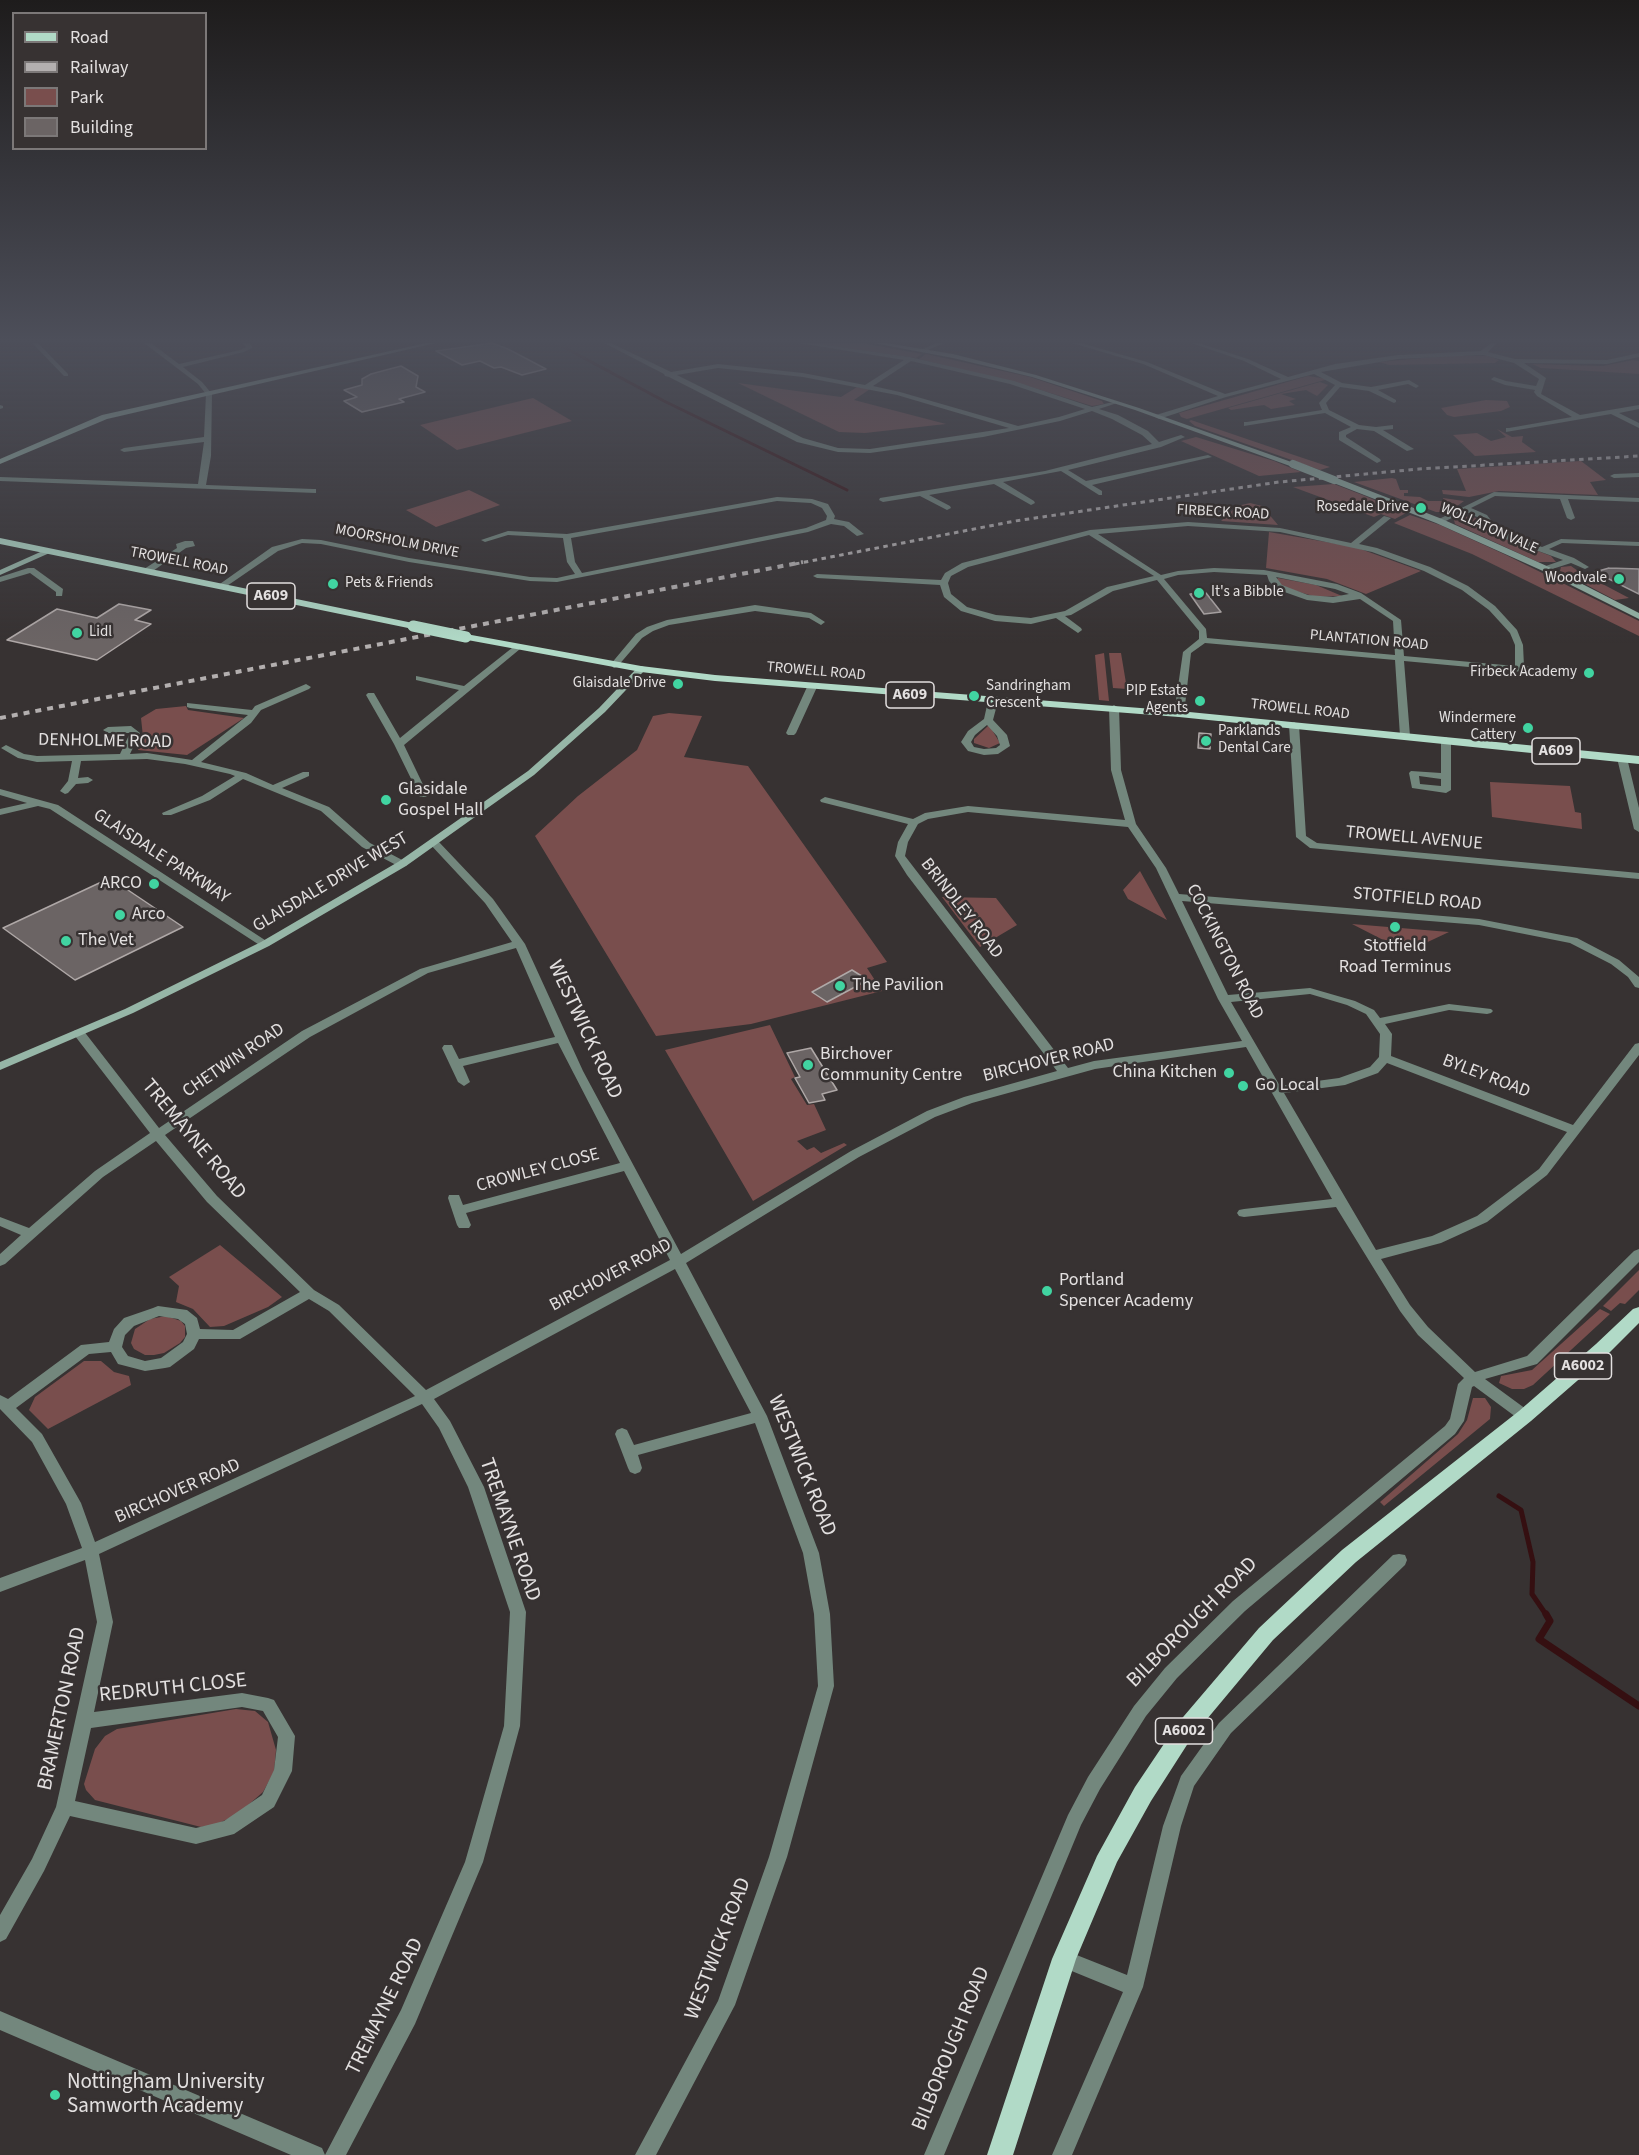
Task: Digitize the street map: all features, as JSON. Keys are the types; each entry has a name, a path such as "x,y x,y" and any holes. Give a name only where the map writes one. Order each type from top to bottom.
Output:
{"main road":[{"name":"TROWELL ROAD","path":"0,540 466,637 640,669 812,687 1114,708 1639,760"},
{"name":"A6002","path":"1000,2155 1065,1959 1108,1856 1143,1794 1185,1730 1266,1634 1349,1556 1525,1416 1602,1349 1639,1313"}],"street":[{"path":"0,462 42,444"},
{"path":"124,450 173,444"},
{"path":"202,486 207,444"},
{"path":"812,444 831,449 870,451 918,444"},
{"path":"884,500 1062,469 1162,444"},
{"name":"WOLLATON VALE","path":"1235,444 1439,521 1639,616"},
{"path":"1349,444 1377,461"},
{"path":"1401,444 1410,449"},
{"path":"1085,484 1208,457"},
{"path":"1062,469 1099,494"},
{"path":"1614,476 1639,475"},
{"path":"0,479 313,491"},
{"path":"997,482 1031,503"},
{"path":"922,494 947,508"},
{"path":"1439,521 1494,494 1639,500"},
{"path":"1556,513 1571,516 1563,496"},
{"name":"MOORSHOLM DRIVE","path":"485,540 516,530 567,536 777,499 803,499 820,503 828,510 830,521"},
{"path":"1466,509 1484,517 1493,529 1503,535 1585,567"},
{"path":"1354,544 1387,518"},
{"name":"MOORSHOLM DRIVE","path":"220,586 275,549 310,541 530,579 557,580 808,530 830,521 846,525 860,534"},
{"name":"FIRBECK ROAD","path":"944,583 948,575 965,565 1090,532 1152,525 1207,524 1280,530 1354,544 1439,574 1485,602 1504,620 1517,638 1520,668"},
{"path":"1090,532 1158,577 1203,631 1203,640 1187,652 1179,714"},
{"path":"567,536 571,562 580,576"},
{"path":"1543,549 1557,542 1566,541 1639,544"},
{"path":"147,571 182,548"},
{"path":"1,576 50,551"},
{"path":"1546,570 1571,560"},
{"path":"1,576 31,570 62,593"},
{"path":"817,576 944,583 951,600 964,609 986,616 1031,621 1059,616 1102,592 1158,577 1215,570 1272,573 1321,582 1358,595 1397,620 1405,736"},
{"path":"1272,573 1273,581 1279,587 1307,597 1333,600 1358,595"},
{"path":"614,665 639,636 650,629 738,606 764,609 821,622"},
{"path":"1059,616 1078,630"},
{"name":"PLANTATION ROAD","path":"1203,640 1534,670"},
{"path":"399,744 517,647"},
{"name":"GLAISDALE DRIVE WEST","path":"0,1066 79,1033 266,944 402,864 531,773 602,710 640,669"},
{"path":"420,678 466,689"},
{"path":"194,763 248,721 268,702 304,684 317,691"},
{"path":"791,733 812,687"},
{"path":"371,695 399,744 423,795"},
{"path":"988,720 993,701"},
{"path":"190,705 219,706 254,713"},
{"name":"COCKINGTON ROAD","path":"1114,708 1116,770 1131,824 1161,868 1224,999 1340,1202 1405,1308 1423,1332 1473,1378 1525,1416"},
{"name":"TROWELL AVENUE","path":"1294,725 1301,837 1314,846 1639,876"},
{"path":"108,730 132,726 136,736 124,756"},
{"path":"1445,776 1446,740"},
{"name":"DENHOLME ROAD","path":"6,748 21,756 37,759 124,756 194,763 243,775 325,809 366,845 402,864"},
{"path":"65,791 73,781 77,757"},
{"path":"1622,758 1639,829"},
{"path":"154,809 167,816 206,798 243,775"},
{"path":"274,788 307,775"},
{"path":"73,781 88,780"},
{"name":"GLAISDALE PARKWAY","path":"0,792 54,807 266,944"},
{"path":"825,800 914,822 925,816 968,809 1131,824"},
{"path":"0,812 38,803"},
{"name":"BRINDLEY ROAD","path":"914,822 903,842 900,856 1065,1073"},
{"name":"WESTWICK ROAD","path":"434,843 489,901 519,944 561,1039 626,1166 760,1416 811,1553 822,1614 826,1686 778,1857 726,2005 645,2155"},
{"name":"STOTFIELD ROAD","path":"1176,897 1479,922 1573,940 1635,974 1639,985"},
{"name":"CHETWIN ROAD","path":"0,1261 29,1233 99,1174 158,1136 236,1080 357,1005 424,971 519,944"},
{"path":"1224,999 1310,991 1351,1003 1370,1012 1386,1034 1385,1058 1374,1070 1341,1082 1277,1090"},
{"path":"1378,1022 1449,1007 1486,1011"},
{"name":"TREMAYNE ROAD","path":"79,1033 158,1136 212,1199 309,1293 334,1308 425,1397 445,1425 476,1487 518,1612 512,1726 474,1862 408,2017 334,2155"},
{"path":"456,1064 561,1039"},
{"name":"BIRCHOVER ROAD","path":"0,1585 91,1551 425,1397 677,1262 855,1154 931,1114 968,1100 1094,1065 1250,1043"},
{"path":"1373,1256 1436,1240 1482,1219 1543,1172 1639,1047"},
{"path":"448,1048 464,1082"},
{"name":"BYLEY ROAD","path":"1385,1058 1574,1130"},
{"name":"CROWLEY CLOSE","path":"464,1224 457,1205 626,1166"},
{"path":"1244,1213 1340,1202"},
{"path":"0,1221 29,1233"},
{"path":"1473,1378 1532,1360 1639,1254"},
{"path":"194,1334 235,1335 309,1293"},
{"path":"158,1311 182,1314 192,1322 194,1334 189,1345 174,1358 146,1366 123,1360 115,1347 119,1333 129,1322 158,1311"},
{"path":"4,1403 86,1349 115,1347"},
{"name":"BILBOROUGH ROAD","path":"934,2155 1074,1821 1094,1783 1140,1711 1171,1673 1239,1606 1449,1430 1457,1420 1465,1384 1473,1378"},
{"name":"BRAMERTON ROAD","path":"0,1933 38,1865 65,1807 105,1622 91,1551 73,1503 37,1438 4,1403"},
{"path":"629,1452 760,1416"},
{"path":"622,1434 635,1468"},
{"path":"1062,2155 1134,1987 1172,1826 1187,1782 1203,1756 1234,1720 1399,1560"},
{"name":"REDRUTH CLOSE","path":"65,1807 196,1836 228,1828 268,1801 283,1771 287,1736 268,1705 242,1700 84,1721"},
{"path":"1065,1959 1134,1987"},
{"path":"0,2020 315,2155"}],"green space":[{"path":"447,444 483,444 457,450"},
{"path":"1187,444 1217,444 1301,472 1259,476"},
{"path":"1245,444 1261,444 1330,467 1320,470"},
{"path":"1462,444 1524,444 1536,452 1475,456"},
{"path":"1581,461 1606,480 1590,482 1598,495 1499,491 1469,497 1443,494 1442,490 1466,491 1457,469"},
{"path":"1396,479 1400,490 1408,490 1404,496 1420,497 1428,501 1444,501 1443,498 1464,501 1449,512 1436,512 1354,482"},
{"path":"1334,484 1406,513 1395,519 1381,514 1374,517 1293,487"},
{"path":"469,490 500,505 436,527 406,510"},
{"path":"1250,503 1262,506 1278,525 1221,521 1237,506"},
{"path":"1410,515 1440,525 1506,555 1639,621 1639,636 1472,554 1394,523"},
{"path":"1461,516 1477,518 1493,534 1551,556 1556,562 1538,562 1455,524 1454,520"},
{"path":"1269,532 1355,547 1421,571 1366,594 1327,579 1266,568"},
{"path":"1571,566 1629,598 1615,600 1560,571 1561,567"},
{"path":"1278,578 1316,585 1342,596 1316,597 1286,588 1276,581"},
{"path":"1104,653 1109,701 1099,700 1095,655"},
{"path":"1109,653 1121,653 1127,689 1113,688"},
{"path":"186,706 188,710 244,718 187,755 138,750 143,737 141,718 156,709"},
{"path":"669,713 702,716 684,757 748,766 887,962 867,968 882,991 751,1024 656,1036 535,836 578,796 637,750 653,716"},
{"path":"989,725 1000,743 989,748 974,743 974,739"},
{"path":"1490,782 1570,786 1575,812 1581,813 1582,829 1492,817"},
{"path":"1140,871 1167,920 1128,899 1123,890"},
{"path":"942,897 996,898 1017,925 980,947"},
{"path":"1352,924 1449,932 1417,947 1393,945"},
{"path":"770,1025 795,1077 791,1079 807,1105 814,1104 826,1130 797,1141 807,1150 814,1147 821,1153 844,1143 847,1145 753,1201 665,1050"},
{"path":"220,1245 282,1297 268,1307 224,1326 210,1327 193,1309 176,1302 179,1286 169,1277"},
{"path":"1639,1270 1639,1290 1625,1304 1620,1303 1611,1311 1603,1306"},
{"path":"1600,1309 1610,1314 1533,1385 1524,1389 1512,1389 1499,1383 1501,1376 1532,1370"},
{"path":"166,1316 181,1321 185,1326 185,1337 180,1343 164,1353 154,1355 145,1355 134,1349 131,1343 135,1329 150,1319"},
{"path":"84,1361 101,1361 114,1372 129,1376 131,1385 48,1429 29,1410 35,1397"},
{"path":"1473,1398 1485,1398 1491,1407 1490,1419 1384,1506 1380,1502 1458,1434 1467,1420"},
{"path":"236,1709 255,1711 268,1722 276,1750 274,1772 263,1792 238,1814 215,1825 201,1827 95,1800 86,1790 84,1784 95,1749 105,1736 117,1729"}],"building":[{"name":"Woodvale","path":"1609,568 1639,569 1639,594 1595,572"},
{"path":"1206,593 1221,612 1204,614 1190,594"},
{"name":"Lidl","path":"119,604 151,610 135,620 151,624 97,660 7,640 57,609 97,618"},
{"name":"Parklands Dental Care","path":"1199,733 1211,734 1210,749 1198,748"},
{"path":"110,878 183,927 75,980 3,928"},
{"name":"The Pavilion","path":"852,970 868,980 827,1002 812,992"},
{"name":"Birchover Community Centre","path":"811,1048 837,1090 822,1094 825,1100 809,1103 795,1078 800,1077 787,1053"}],"waterway":[{"path":"752,444 847,490"},
{"path":"1499,1496 1521,1510 1533,1562 1532,1594 1547,1616"},
{"path":"1546,1614 1550,1621 1539,1639 1639,1706"}],"railway":[{"path":"795,564 1015,521 1279,482 1419,469 1639,456"},
{"path":"0,718 803,562"}],"place":[{"name":"Rosedale Drive","path":"1421,508"},
{"name":"Woodvale","path":"1619,579"},
{"name":"Pets & Friends","path":"333,584"},
{"name":"It's a Bibble","path":"1199,593"},
{"name":"Lidl","path":"77,633"},
{"name":"Firbeck Academy","path":"1589,673"},
{"name":"Glaisdale Drive","path":"678,684"},
{"name":"Sandringham Crescent","path":"974,696"},
{"name":"PIP Estate Agents","path":"1200,701"},
{"name":"Windermere Cattery","path":"1528,728"},
{"name":"Parklands Dental Care","path":"1206,741"},
{"name":"Glasidale Gospel Hall","path":"386,800"},
{"name":"ARCO","path":"154,884"},
{"name":"Arco","path":"120,915"},
{"name":"Stotfield Road Terminus","path":"1395,927"},
{"name":"The Vet","path":"66,941"},
{"name":"The Pavilion","path":"840,986"},
{"name":"Birchover Community Centre","path":"808,1065"},
{"name":"China Kitchen","path":"1229,1073"},
{"name":"Go Local","path":"1243,1086"},
{"name":"Portland Spencer Academy","path":"1047,1291"},
{"name":"Nottingham University Samworth Academy","path":"55,2095"}]}
